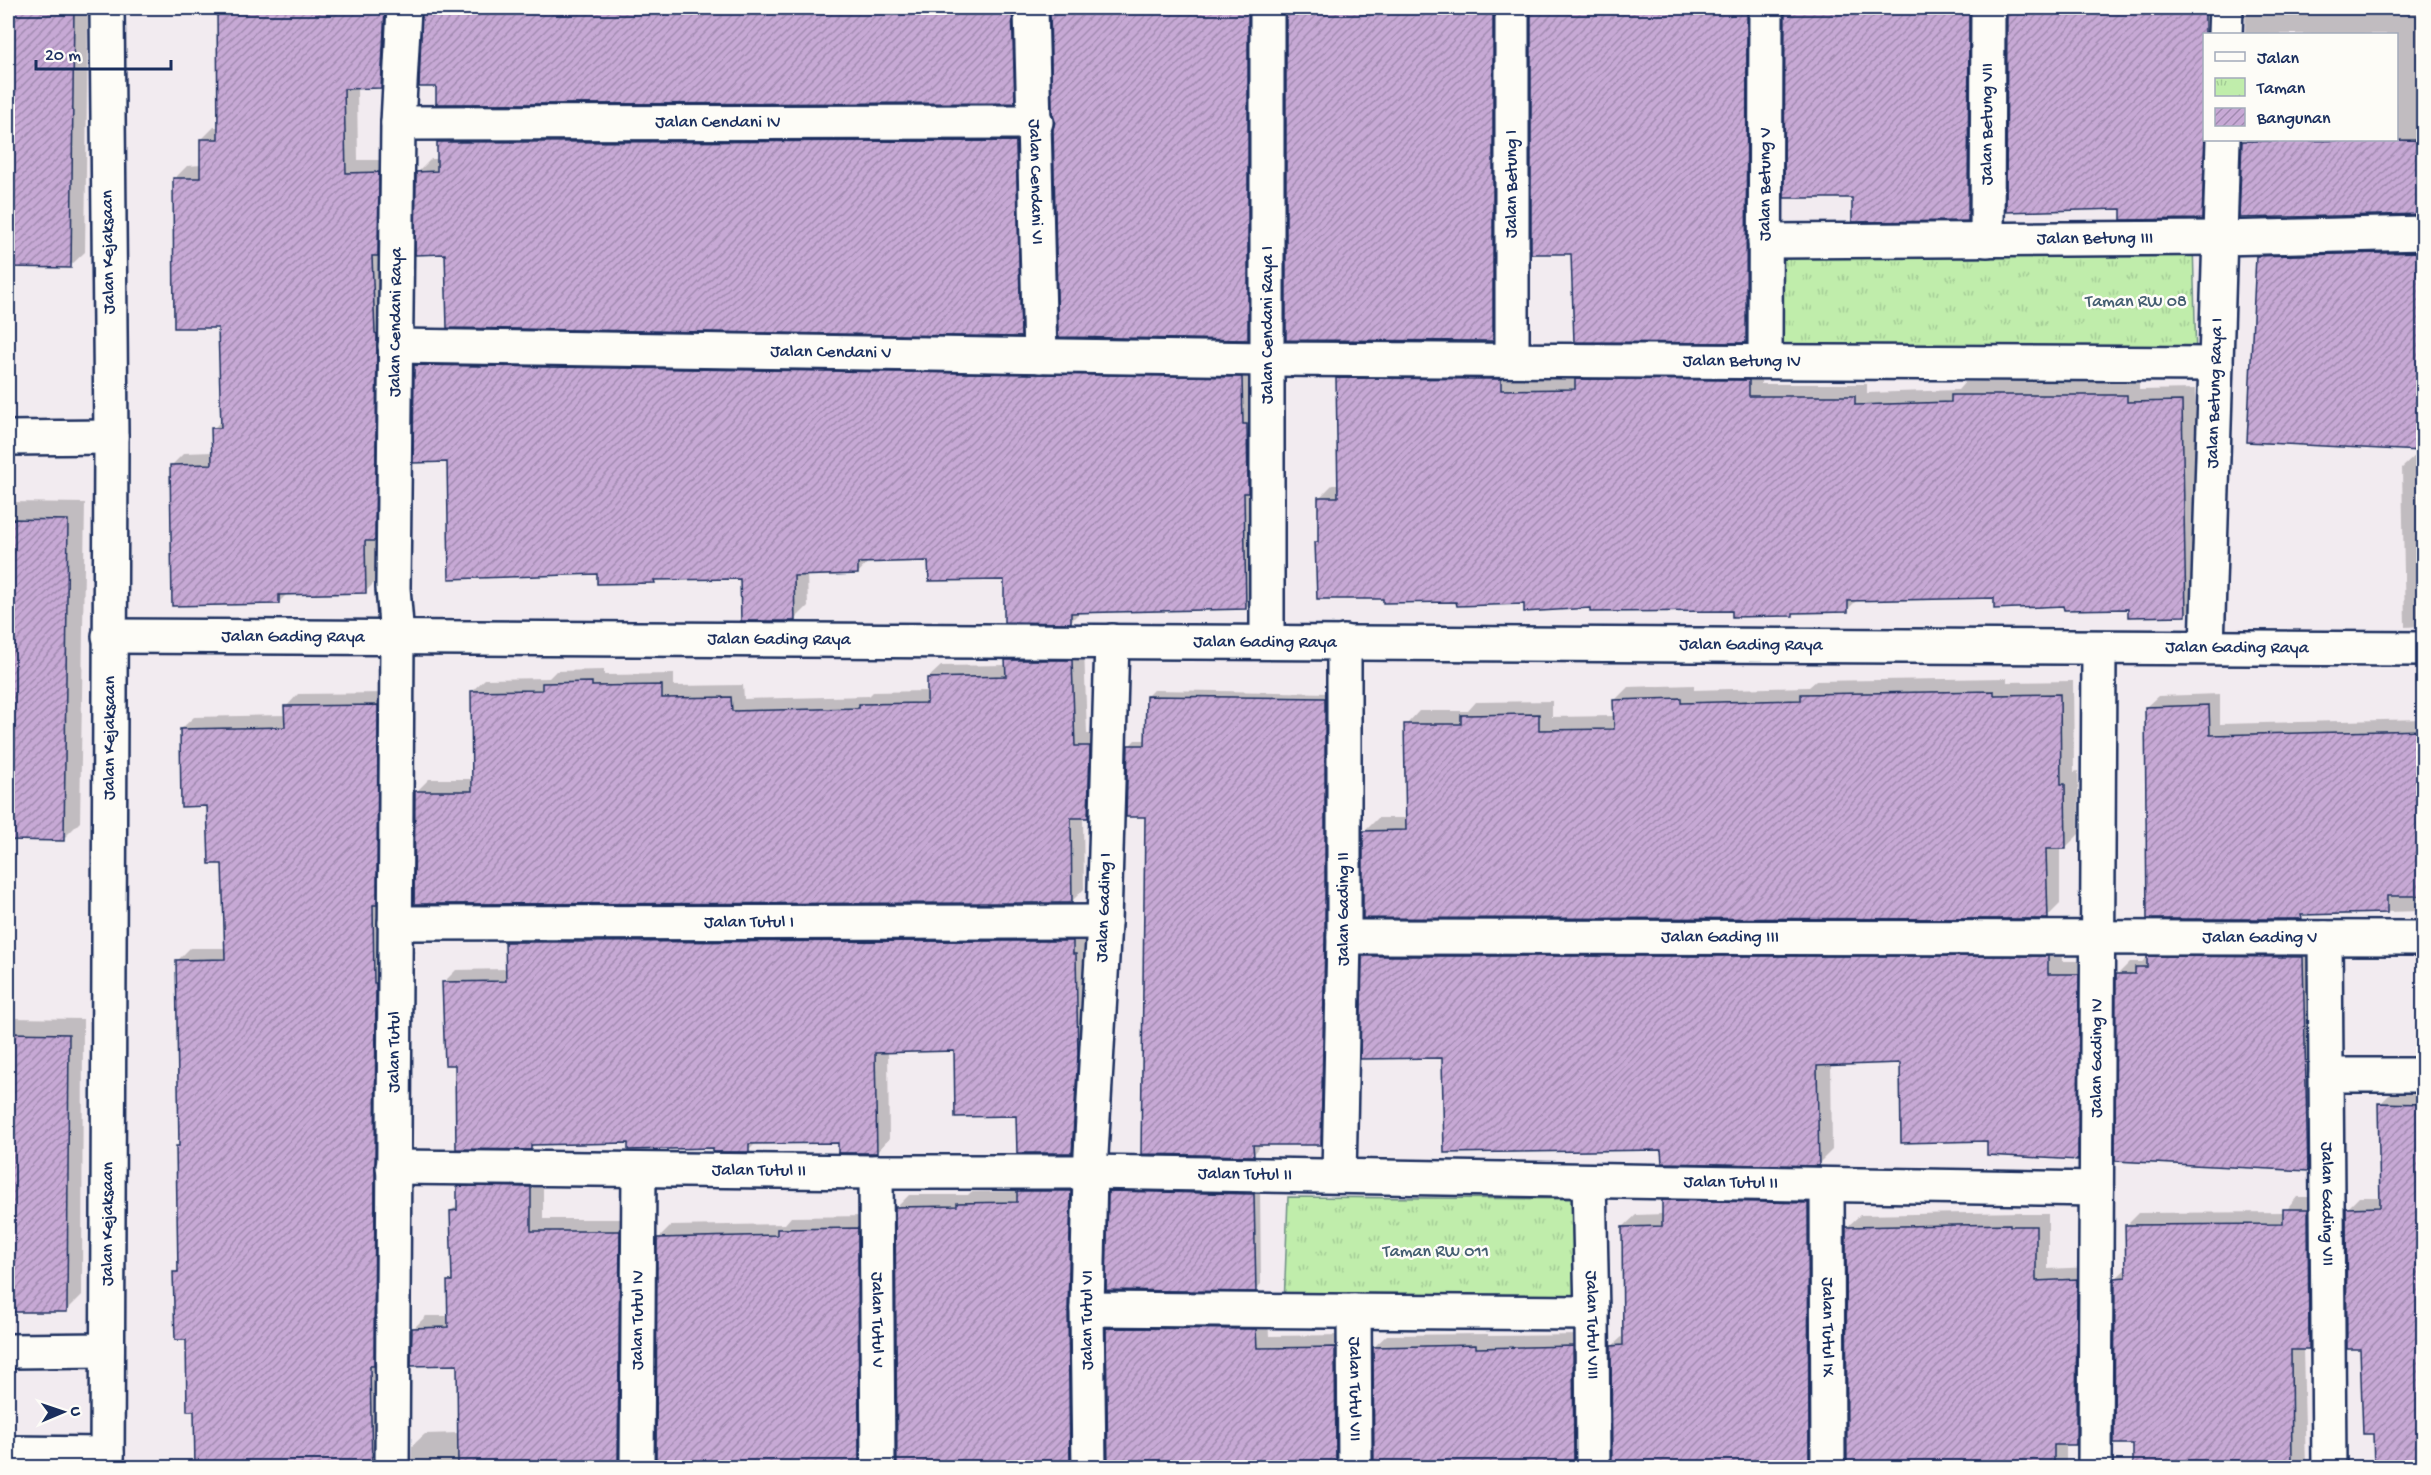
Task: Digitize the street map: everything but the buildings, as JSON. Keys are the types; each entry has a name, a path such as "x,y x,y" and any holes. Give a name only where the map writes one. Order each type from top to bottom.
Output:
{"street":[{"name":"Jalan Kejaksaan","path":"107,8 111,437 107,1461"},
{"name":"Jalan Cendani Raya","path":"397,637 393,588 395,346 398,123 404,8"},
{"name":"Jalan Cendani VI","path":"1031,8 1036,122 1040,356"},
{"name":"Jalan Cendani Raya I","path":"1267,8 1267,642"},
{"name":"Jalan Betung I","path":"1512,8 1512,360"},
{"name":"Jalan Betung V","path":"1765,361 1766,8"},
{"name":"Jalan Betung VII","path":"1987,240 1988,8"},
{"path":"2225,33 2226,8"},
{"name":"Jalan Cendani IV","path":"398,123 1036,122"},
{"name":"Jalan Betung Raya I","path":"2207,647 2223,141"},
{"name":"Jalan Betung III","path":"1765,241 2220,238 2424,233"},
{"name":"Jalan Cendani V","path":"395,346 1268,359"},
{"name":"Jalan Betung IV","path":"1268,359 2216,364"},
{"path":"8,438 111,437"},
{"name":"Jalan Gading Raya","path":"109,636 2424,648"},
{"name":"Jalan Tutul","path":"392,1467 397,637"},
{"name":"Jalan Gading I","path":"1090,1172 1104,922 1112,641"},
{"name":"Jalan Gading II","path":"1339,1176 1344,938 1344,642"},
{"name":"Jalan Gading IV","path":"2095,1467 2099,648"},
{"name":"Jalan Tutul I","path":"394,923 1104,922"},
{"name":"Jalan Gading III","path":"1344,938 2099,937"},
{"name":"Jalan Gading V","path":"2099,937 2424,938"},
{"name":"Jalan Gading VII","path":"2325,938 2329,1467"},
{"path":"2326,1075 2424,1075"},
{"name":"Jalan Tutul II","path":"393,1167 1090,1172 2097,1189"},
{"name":"Jalan Tutul IV","path":"637,1467 639,1170"},
{"name":"Jalan Tutul V","path":"876,1172 878,1467"},
{"name":"Jalan Tutul VI","path":"1089,1467 1087,1309 1090,1172"},
{"name":"Jalan Tutul VIII","path":"1588,1181 1593,1467"},
{"name":"Jalan Tutul IX","path":"1827,1186 1828,1467"},
{"path":"1087,1309 1592,1313"},
{"name":"Jalan Tutul VII","path":"1354,1311 1355,1467"},
{"path":"8,1351 107,1350"},
{"path":"8,1453 107,1461"}],"green space":[{"name":"Taman RW 08","path":"2193,242 2196,361 1776,357 1772,248"},
{"name":"Taman RW 011","path":"1288,1197 1588,1199 1584,1308 1284,1307"}]}
